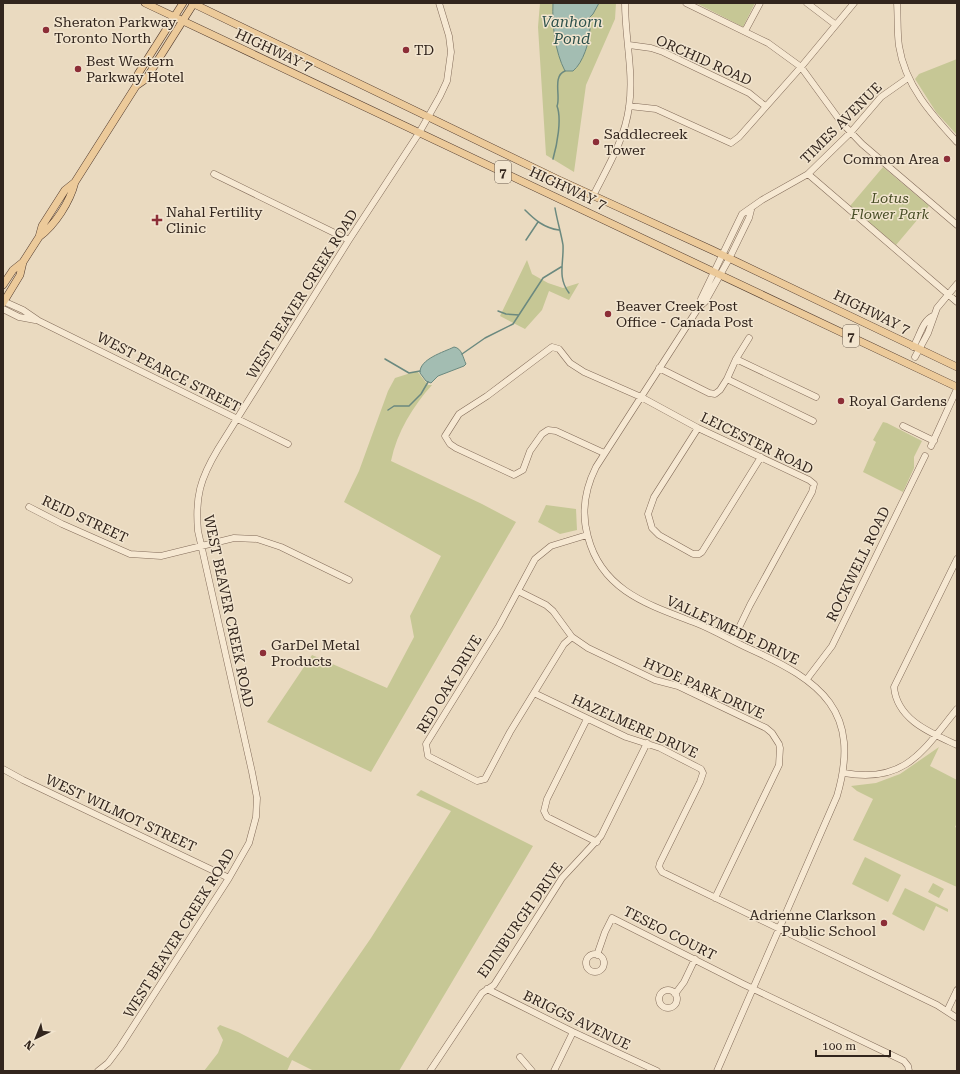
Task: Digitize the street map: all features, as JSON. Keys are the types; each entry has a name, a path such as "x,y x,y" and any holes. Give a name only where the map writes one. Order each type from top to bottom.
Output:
{"main road":[{"name":"HIGHWAY 7","path":"145,3 721,274 957,388"},
{"path":"136,86 138,74 183,3"},
{"name":"HIGHWAY 7","path":"193,3 593,196 722,255 957,367"},
{"path":"3,285 13,270 23,262 39,237 49,230 72,194 75,182 136,86 146,79 193,3"},
{"path":"3,302 20,275 23,262"}],"street":[{"name":"WEST BEAVER CREEK ROAD","path":"98,1071 108,1063 120,1047 229,878 249,842 256,817 257,798 201,546 196,517 198,491 209,465 236,419 349,240 419,133 447,82 451,61 450,40 439,3"},
{"path":"593,196 623,133 630,106 629,44 625,3"},
{"path":"686,3 746,31 779,50 801,67 851,132 957,225"},
{"path":"746,31 760,3"},
{"path":"807,3 836,25"},
{"path":"630,106 656,109 731,143 739,137 801,67 854,3"},
{"path":"897,3 900,48 908,78 928,107 957,142"},
{"name":"ORCHID ROAD","path":"629,44 663,52 749,93 765,106"},
{"name":"TIMES AVENUE","path":"722,255 742,214 751,210 765,198 808,174 851,132 881,97 908,78"},
{"path":"214,174 349,240"},
{"path":"808,174 957,302"},
{"name":"TIMES AVENUE","path":"721,274 749,218 751,210"},
{"name":"VALLEYMEDE DRIVE","path":"699,307 700,299 722,255"},
{"name":"VALLEYMEDE DRIVE","path":"717,1071 752,988 829,816 844,773 845,743 836,714 823,694 807,679 733,640 695,623 671,615 621,589 606,575 597,561 587,535 584,521 587,486 604,453 699,307 705,302 721,274"},
{"path":"915,357 917,348 933,321 933,316 957,284"},
{"name":"WEST PEARCE STREET","path":"3,302 23,310 39,321 194,396 236,419 288,444"},
{"name":"WEST PEARCE STREET","path":"3,309 18,317 39,321"},
{"path":"659,368 709,393 715,394 720,390 727,379 736,359 749,338"},
{"name":"LEICESTER ROAD","path":"604,453 556,431 548,430 542,434 530,451 523,470 514,475 456,448 450,444 445,436 459,414 487,396 552,348 559,349 576,368 641,397 698,428 810,480 814,484 814,487 750,605 733,640"},
{"path":"736,359 816,397"},
{"path":"727,379 813,421"},
{"path":"903,426 932,443 957,388"},
{"path":"698,428 654,497 648,514 652,528 659,535 693,554 699,554 702,552 761,457"},
{"name":"ROCKWELL ROAD","path":"807,679 832,646 925,456"},
{"name":"REID STREET","path":"29,507 62,524 130,554 161,556 234,538 257,538 281,547 349,580"},
{"name":"RED OAK DRIVE","path":"572,637 564,644 510,732 485,779 477,781 428,756 426,744 518,591 528,569 542,551 551,546 587,535"},
{"path":"957,559 894,685 901,707 908,718 936,735 957,745"},
{"name":"HYDE PARK DRIVE","path":"518,591 546,605 553,611 572,637 588,648 655,680 678,686 747,718 772,733 779,744 781,757 779,765 715,898"},
{"name":"HAZELMERE DRIVE","path":"534,693 626,737 660,748 696,765 703,773 659,867 666,876 715,898 947,1011 957,1018"},
{"path":"844,773 864,777 897,770 910,762 936,735 957,709"},
{"path":"587,719 547,800 544,811 547,817 598,842"},
{"name":"EDINBURGH DRIVE","path":"430,1071 482,993 494,985 562,878 574,864 598,842 647,743"},
{"name":"WEST WILMOT STREET","path":"3,769 22,780 229,878"},
{"name":"TESEO COURT","path":"597,955 600,944 612,918 752,988 904,1061 908,1066 908,1071"},
{"path":"675,994 684,982 695,959"},
{"name":"BRIGGS AVENUE","path":"487,989 657,1071"},
{"path":"947,1011 957,990"},
{"path":"554,1071 574,1032"},
{"path":"520,1057 532,1071"}],"green space":[{"path":"540,3 616,3 615,19 586,85 574,172 546,155 538,27"},
{"path":"696,3 755,3 743,27"},
{"path":"957,59 957,135 936,112 915,79 919,74"},
{"name":"Lotus Flower Park","path":"883,167 929,206 896,245 850,206"},
{"path":"527,260 532,274 548,283 563,288 579,283 569,300 549,291 542,310 525,329 500,316"},
{"path":"417,371 428,385 432,385 418,402 407,420 397,440 391,461 482,504 516,522 371,772 267,722 312,655 387,688 414,637 410,616 441,556 344,502 359,471 388,391 395,378"},
{"path":"883,422 922,441 914,457 914,468 903,492 863,472 876,442 873,440"},
{"path":"546,505 576,509 577,530 560,534 538,522"},
{"path":"939,747 930,766 957,780 957,823 955,827 957,828 957,887 853,840 873,799 857,791 851,786 876,783 900,774"},
{"path":"421,790 533,846 399,1071 314,1071 292,1060 287,1071 204,1071 218,1053 223,1040 217,1028 220,1025 238,1032 288,1058 371,938 451,811 416,795"},
{"path":"865,857 901,875 888,902 852,884"},
{"path":"933,883 944,889 939,898 928,892"},
{"path":"905,888 948,909 948,912 936,906 924,931 892,914"}],"water":[{"name":"Vanhorn Pond","path":"553,3 599,3 593,14 587,20 590,33 587,45 580,63 573,71 565,71 559,55 554,29"},
{"path":"454,347 461,351 466,364 438,376 431,383 426,381 420,373 423,364 433,357"}],"waterway":[{"path":"553,159 559,125 557,106 558,82 559,77 565,71"},
{"path":"555,208 563,245 562,276 565,287 569,293"},
{"path":"525,210 540,223 559,230"},
{"path":"526,240 538,222"},
{"path":"462,354 485,338 513,324 543,278 561,267"},
{"path":"498,311 506,314 519,315"},
{"path":"385,359 409,373 420,371"},
{"path":"388,410 394,406 409,406 421,394 428,382"}],"place":[{"name":"Sheraton Parkway Toronto North","path":"46,30"},
{"name":"TD","path":"406,50"},
{"name":"Best Western Parkway Hotel","path":"78,69"},
{"name":"Saddlecreek Tower","path":"596,142"},
{"name":"Common Area","path":"947,159"},
{"name":"Nahal Fertility Clinic","path":"157,220"},
{"name":"Beaver Creek Post Office - Canada Post","path":"608,314"},
{"name":"Royal Gardens","path":"841,401"},
{"name":"GarDel Metal Products","path":"263,653"},
{"name":"Adrienne Clarkson Public School","path":"884,923"}]}
